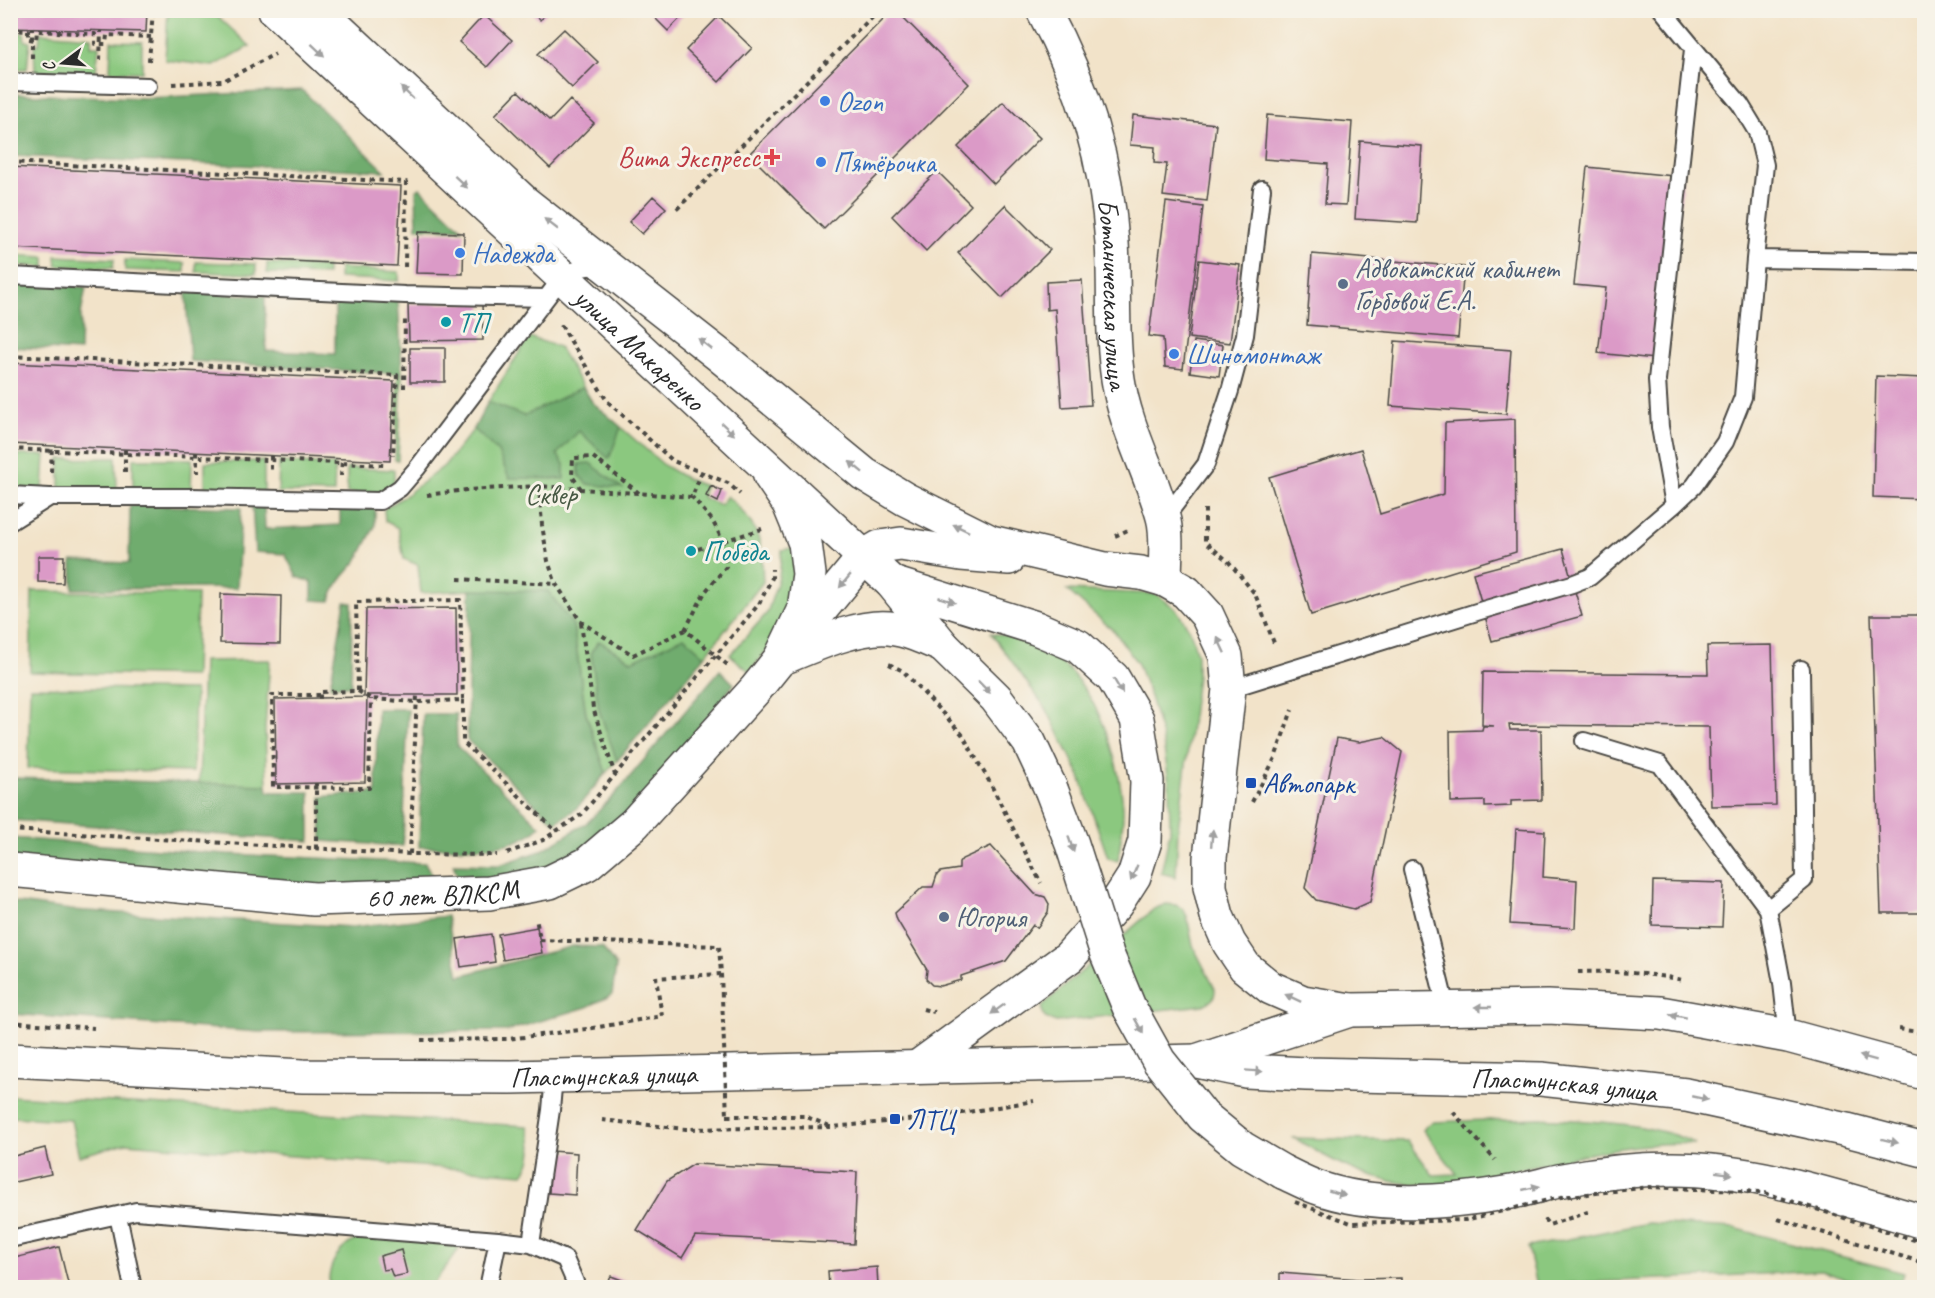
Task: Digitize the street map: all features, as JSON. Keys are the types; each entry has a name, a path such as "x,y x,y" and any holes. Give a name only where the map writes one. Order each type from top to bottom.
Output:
{"street":[{"name":"улица Макаренко","path":"274,10 554,287 758,457 865,556 891,583 943,646 996,698 1029,742 1051,789 1072,844 1107,954 1129,1007 1159,1061 1203,1116 1284,1185 1317,1188 1348,1196 1386,1200 1455,1200 1627,1171 1672,1169 1707,1171 1753,1177 1924,1222"},
{"name":"улица Макаренко","path":"318,10 525,203 733,366 864,474 905,499 991,542 1165,580"},
{"name":"Ботаническая улица","path":"1043,10 1076,78 1099,155 1108,200 1111,234 1112,308 1118,381 1149,521 1165,580"},
{"path":"758,457 789,504 805,543 809,574 804,609 780,659"},
{"path":"780,659 865,556 880,547 901,544 1007,559 1034,553"},
{"path":"1165,580 1186,592 1207,615 1226,656 1229,689 1210,858 1210,887 1217,916 1229,943 1245,967 1271,988 1303,1002 1350,1010"},
{"path":"891,583 1036,628 1078,646 1113,678 1137,719 1147,781 1144,842 1134,876 1116,904 1069,957 919,1066"},
{"path":"780,659 854,632 888,628 915,634 943,646"},
{"name":"60 лет ВЛКСМ","path":"10,870 314,899 489,893 550,882 587,864 634,824 755,690 780,659"},
{"name":"Пластунская улица","path":"1197,1061 1350,1010 1548,1007 1660,1013 1788,1036 1919,1071"},
{"name":"Пластунская улица","path":"10,1060 303,1076 554,1076 1197,1061 1246,1071 1541,1079 1686,1095 1847,1130 1924,1150"}],"lane":[{"path":"1229,689 1590,577 1694,486 1725,442 1743,397 1765,165 1756,132 1740,104 1662,10"},
{"path":"1674,505 1660,427 1657,380 1693,49"},
{"path":"10,82 148,86"},
{"path":"1149,521 1206,464 1230,391 1245,334 1262,189"},
{"path":"1755,259 1924,262"},
{"path":"10,495 380,501 400,488 418,467 554,287 575,269 588,266 606,267"},
{"path":"10,276 405,295 554,287"},
{"path":"10,522 50,497"},
{"path":"1768,909 1804,880 1801,669"},
{"path":"1584,741 1660,764 1768,909 1782,983 1788,1036"},
{"path":"1412,868 1446,1007"},
{"path":"531,1244 554,1076"},
{"path":"10,1239 136,1211 498,1239 531,1244 565,1259 575,1282 572,1287"},
{"path":"118,1215 133,1287"},
{"path":"488,1287 498,1239"}],"path":[{"path":"153,10 148,86 224,81 280,52"},
{"path":"677,209 879,10"},
{"path":"32,28 32,64"},
{"path":"10,30 28,31 28,39 36,40 37,31 95,34 95,44 106,44 107,35 151,37"},
{"path":"99,66 101,31"},
{"path":"10,162 406,182 405,276"},
{"path":"404,388 405,295"},
{"path":"10,356 397,375 393,465 10,449"},
{"path":"581,489 572,476 573,458 593,457 639,494"},
{"path":"692,497 701,474 728,483 742,495"},
{"path":"380,501 465,490 539,486 692,497 712,520 723,541 726,567 705,592 685,630 633,655 581,622 556,584 548,561 539,486"},
{"path":"1205,502 1205,542 1228,561 1255,594 1274,643"},
{"path":"698,549 766,528 760,519"},
{"path":"1105,535 1115,536 1149,521"},
{"path":"10,830 410,855 502,855 543,840 582,814 759,604 772,578 772,566"},
{"path":"458,579 556,584"},
{"path":"358,691 356,602 460,600 463,742 556,831"},
{"path":"581,622 593,708 615,775"},
{"path":"685,630 731,668"},
{"path":"882,661 903,671 962,734 989,781 1041,883"},
{"path":"370,699 369,788 273,787 272,695 320,697 320,692 358,691 370,699 417,702 463,700"},
{"path":"410,855 417,695"},
{"path":"1250,807 1275,758 1292,710"},
{"path":"316,786 316,849"},
{"path":"535,913 540,940 719,946 727,1116 804,1116 832,1127"},
{"path":"416,1040 508,1039 662,1016 656,978 721,974"},
{"path":"10,1022 98,1028"},
{"path":"602,1120 686,1129 832,1127 938,1117 1040,1100"},
{"path":"1452,1112 1499,1165"},
{"path":"1284,1185 1351,1223 1465,1220 1561,1197 1649,1187 1762,1192 1924,1243"},
{"path":"1549,1225 1593,1210"},
{"path":"1772,1218 1924,1263"}],"green space":[{"path":"168,11 212,11 250,46 214,66 165,60"},
{"path":"11,32 24,33 25,41 30,42 27,69 11,69"},
{"path":"40,33 92,37 91,46 99,46 96,71 35,72 34,45 39,44"},
{"path":"111,41 142,42 142,72 110,72"},
{"path":"302,90 385,171 11,156 11,94 147,98"},
{"path":"420,188 462,229 417,228 416,191"},
{"path":"11,255 45,257 45,267 11,265"},
{"path":"56,256 114,259 113,268 57,266"},
{"path":"125,260 185,263 185,272 125,270"},
{"path":"196,262 256,264 256,274 196,272"},
{"path":"267,263 327,267 327,275 267,273"},
{"path":"339,268 399,272 399,281 339,278"},
{"path":"10,283 86,287 81,314 80,351 11,347"},
{"path":"186,292 265,296 266,351 335,354 335,299 398,299 402,374 190,361"},
{"name":"Сквер","path":"529,337 559,347 592,402 665,466 705,486 702,497 720,505 727,496 732,500 751,524 761,548 763,582 705,656 606,773 586,714 573,625 470,590 421,593 418,565 404,559 398,528 385,521 384,509 444,466 474,429 488,402"},
{"path":"398,373 402,374 398,460 395,460"},
{"path":"583,387 592,402 621,427 609,459 579,431 557,454 564,464 564,479 509,478 498,452 474,429 488,402 524,416"},
{"path":"11,455 45,455 43,490 11,489"},
{"path":"116,458 117,490 60,489 60,459"},
{"path":"133,459 192,459 191,491 133,491"},
{"path":"264,461 264,491 205,491 205,462"},
{"path":"279,462 335,465 334,493 278,492"},
{"path":"590,463 622,488 587,484 579,475 579,464"},
{"path":"347,468 394,470 394,485 379,495 347,493"},
{"path":"252,504 264,504 265,529 340,525 340,505 375,508 375,526 357,561 342,578 330,601 312,600 312,582 297,577 285,554 255,552"},
{"path":"130,505 241,508 237,588 73,589 72,561 129,563"},
{"path":"796,547 791,603 773,642 750,672 730,655 767,613 779,577 782,550"},
{"path":"470,590 548,591 573,625 586,714 606,773 577,808 555,823 467,740"},
{"path":"1067,590 1156,594 1176,609 1190,630 1197,654 1197,676 1178,830 1176,877 1161,873 1170,831 1169,782 1162,737 1138,664 1115,632"},
{"path":"32,591 197,594 195,676 30,672"},
{"path":"345,602 352,603 351,686 330,686"},
{"path":"991,633 1013,637 1035,645 1055,658 1087,693 1108,736 1120,783 1123,806 1118,861 1108,858 1079,774 1047,710"},
{"path":"684,637 705,656 617,761 599,710 591,652 599,641 632,661"},
{"path":"270,660 265,728 267,785 199,784 203,661"},
{"path":"720,670 734,684 657,783 606,835 553,870 460,883 453,864 499,865 541,851 588,822 616,793"},
{"path":"30,687 195,690 193,772 28,768"},
{"path":"377,709 408,709 403,846 322,841 321,797 376,792"},
{"path":"423,714 456,714 457,746 540,826 515,842 500,845 466,848 419,847"},
{"path":"11,778 267,785 268,792 310,792 310,841 11,820"},
{"path":"10,838 227,854 425,863 438,884 319,891 11,867"},
{"path":"11,902 71,910 353,927 447,916 459,976 573,946 602,947 616,966 612,995 587,1007 507,1031 259,1032 11,1014"},
{"path":"1166,904 1176,905 1183,909 1187,916 1193,946 1215,989 1211,1001 1203,1005 1056,1022 1045,1018 1043,1005 1154,909"},
{"path":"11,1096 528,1126 532,1152 530,1163 523,1174 126,1143 79,1156 71,1120 11,1117"},
{"path":"1539,1118 1640,1127 1660,1131 1695,1144 1652,1145 1609,1150 1474,1181 1454,1184 1423,1184 1388,1181 1374,1177 1332,1160 1294,1138 1408,1141 1433,1175 1457,1174 1423,1130 1427,1125 1433,1122"},
{"path":"1648,1223 1734,1228 1904,1273 1899,1288 1871,1287 1822,1271 1537,1285 1528,1247"},
{"path":"362,1237 454,1243 459,1249 431,1287 329,1287 330,1271 336,1256 347,1245"}],"building":[{"path":"10,10 147,10 146,32 10,28"},
{"path":"529,10 549,10 540,20"},
{"path":"647,10 688,10 668,31"},
{"path":"892,10 896,10 969,84 824,229 749,154"},
{"path":"484,15 512,40 487,67 459,42"},
{"path":"719,16 752,48 719,82 686,50"},
{"path":"564,29 598,62 572,88 538,54"},
{"path":"518,91 550,121 570,100 594,123 550,168 495,115"},
{"path":"1003,102 1040,138 994,184 958,147"},
{"path":"1133,115 1216,124 1207,201 1163,196 1167,164 1154,163 1155,147 1130,145"},
{"path":"1267,115 1352,122 1346,205 1325,204 1328,164 1264,159"},
{"path":"1360,141 1422,146 1417,223 1355,219"},
{"path":"10,167 401,186 397,266 10,248"},
{"path":"1587,167 1683,177 1664,360 1598,353 1606,288 1574,285"},
{"path":"937,171 971,205 926,251 892,216"},
{"path":"653,196 666,208 642,234 629,222"},
{"path":"1166,202 1203,207 1183,369 1165,367 1163,338 1149,336"},
{"path":"1005,205 1050,250 1002,298 958,253"},
{"path":"418,232 464,233 463,274 416,273"},
{"path":"1312,254 1464,267 1458,338 1307,325"},
{"path":"1199,260 1240,265 1230,343 1189,338"},
{"path":"1082,280 1091,405 1062,407 1055,309 1047,310 1046,282"},
{"name":"ТП","path":"482,303 483,340 409,341 408,304"},
{"path":"1194,341 1223,345 1219,376 1190,372"},
{"path":"1395,341 1511,350 1506,414 1390,406"},
{"path":"410,348 445,348 445,382 410,382"},
{"path":"10,363 394,381 390,461 10,444"},
{"path":"1876,376 1924,378 1924,499 1873,497"},
{"path":"1515,419 1516,552 1311,615 1269,477 1361,449 1380,514 1444,494 1445,423"},
{"path":"711,486 722,491 718,502 706,496"},
{"path":"1563,549 1582,616 1492,641 1473,573"},
{"path":"38,556 64,556 63,583 38,582"},
{"path":"221,594 281,596 280,644 220,643"},
{"path":"456,608 457,695 367,695 365,782 276,784 275,699 364,697 366,609"},
{"path":"1871,615 1924,615 1924,913 1881,913"},
{"path":"1772,645 1776,805 1711,806 1709,727 1509,725 1510,730 1541,730 1542,800 1511,801 1511,806 1485,807 1485,801 1451,802 1450,731 1482,730 1483,726 1494,726 1482,725 1483,672 1708,674 1707,646"},
{"path":"1384,737 1402,752 1370,902 1354,909 1316,900 1305,888 1337,738 1359,742"},
{"path":"1516,829 1545,831 1543,877 1577,880 1575,928 1510,924"},
{"path":"991,846 1035,894 1045,897 1049,904 1048,912 1037,928 1033,925 1006,961 961,976 961,980 940,986 932,985 926,979 927,970 895,913 923,887 933,887 940,872 959,869 962,859"},
{"path":"1653,881 1724,883 1722,927 1652,925"},
{"path":"537,927 542,953 503,960 498,934"},
{"path":"491,934 495,962 461,967 457,939"},
{"path":"45,1148 51,1174 10,1183 10,1157"},
{"path":"551,1151 577,1153 575,1195 549,1193"},
{"path":"694,1164 857,1172 854,1244 695,1236 682,1258 637,1230 667,1181"},
{"path":"59,1247 69,1287 10,1287 10,1259"},
{"path":"401,1250 407,1274 393,1277 390,1269 383,1270 380,1256"},
{"path":"877,1267 878,1287 829,1287 828,1271"},
{"path":"1280,1273 1359,1279 1401,1278 1401,1287 1280,1287"},
{"path":"611,1276 641,1287 605,1287"}],"place":[{"name":"Ozon","path":"825,101"},
{"name":"Вита Экспресс","path":"772,157"},
{"name":"Пятёрочка","path":"821,162"},
{"name":"Надежда","path":"460,253"},
{"name":"Адвокатский кабинет Горбовой Е.А.","path":"1343,284"},
{"name":"ТП","path":"446,322"},
{"name":"Шиномонтаж","path":"1174,354"},
{"name":"Победа","path":"691,551"},
{"name":"Автопарк","path":"1251,783"},
{"name":"Югория","path":"944,917"},
{"name":"ЛТЦ","path":"895,1119"}]}
